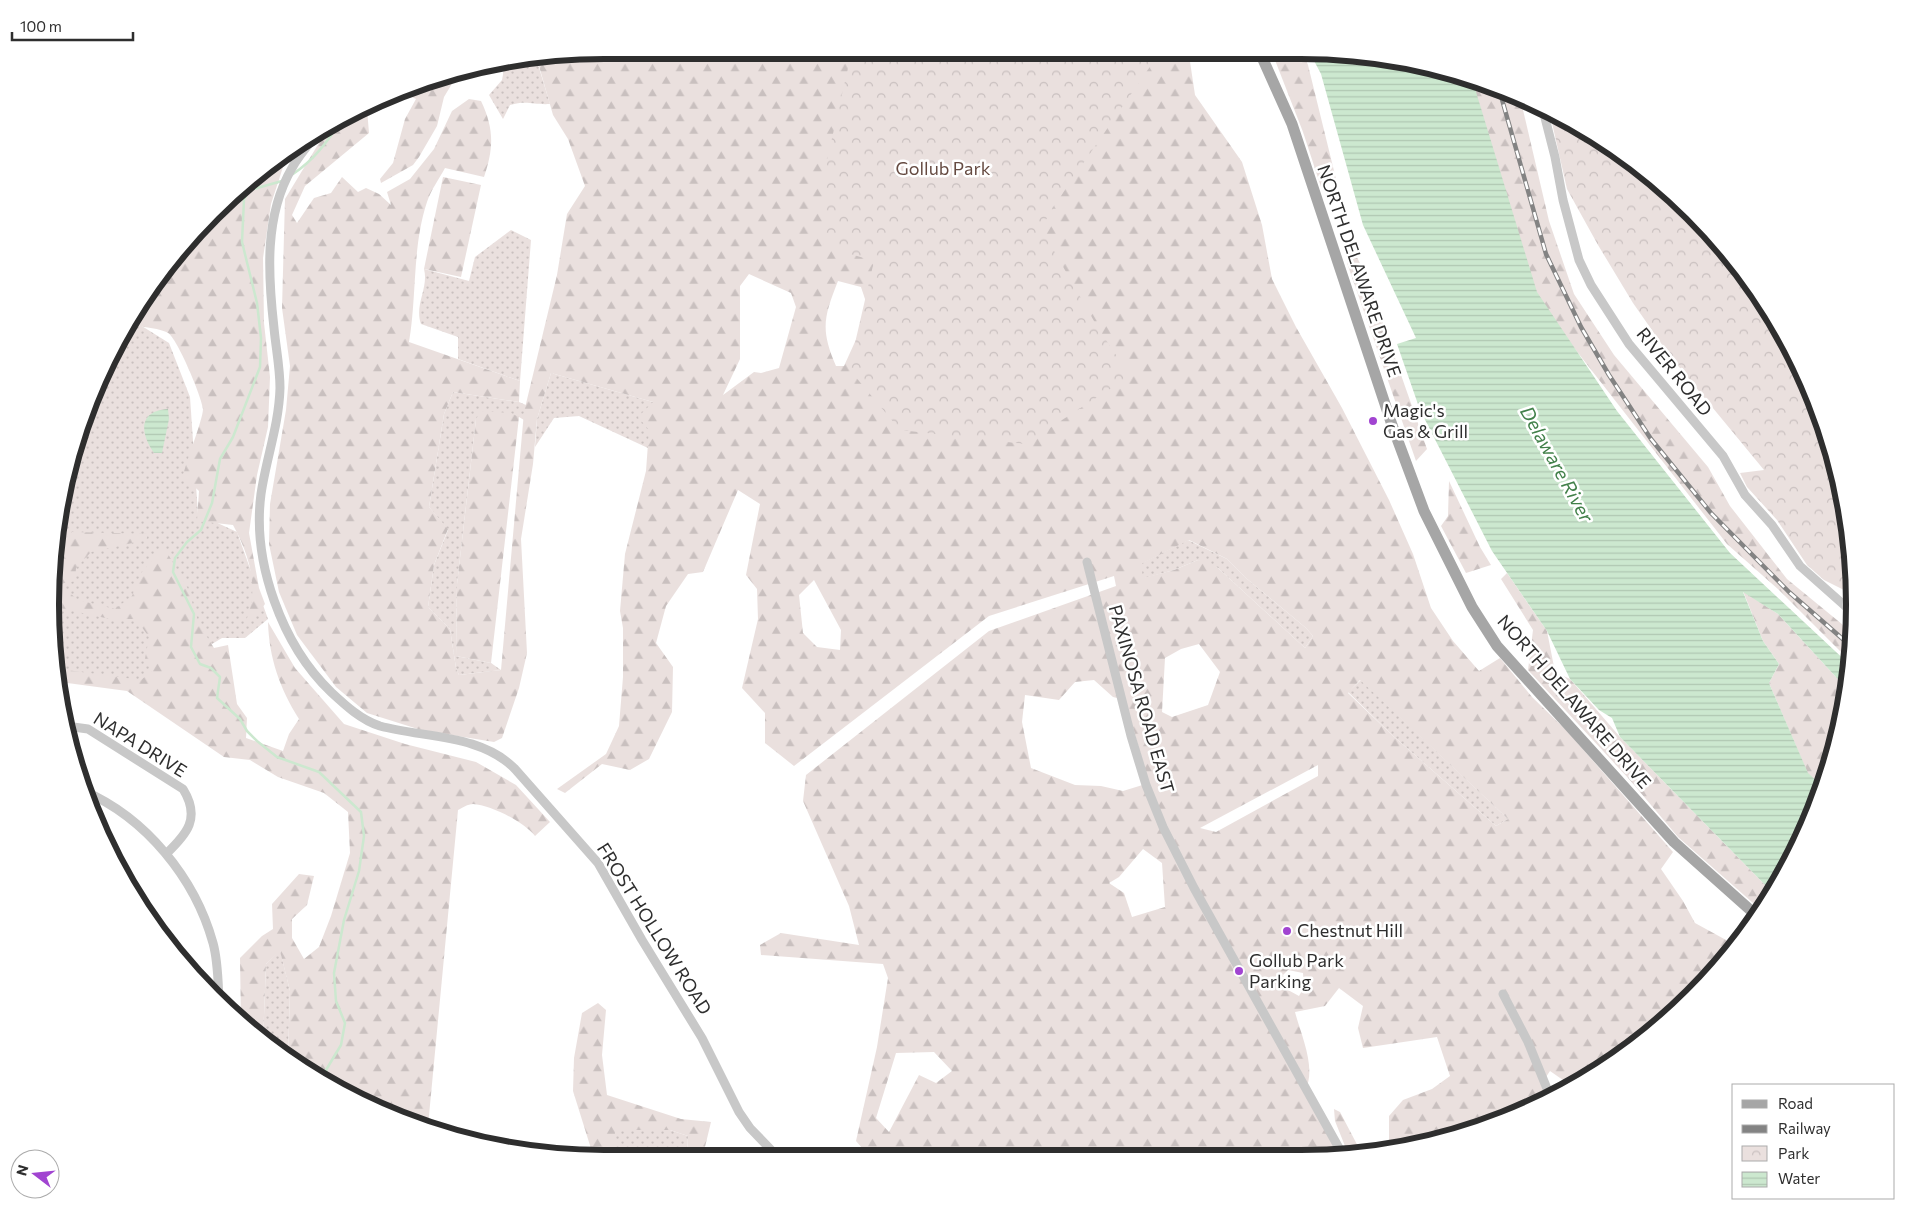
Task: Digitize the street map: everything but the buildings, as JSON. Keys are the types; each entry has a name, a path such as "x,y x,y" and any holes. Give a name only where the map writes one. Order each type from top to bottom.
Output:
{"main road":[{"name":"NORTH DELAWARE DRIVE","path":"1263,59 1292,124 1392,425 1424,511 1472,607 1503,653 1674,842 1752,911"}],"street":[{"name":"RIVER ROAD","path":"1545,117 1556,158 1563,200 1579,260 1590,284 1629,344 1723,456 1745,495 1772,525 1800,566 1846,607"},
{"name":"FROST HOLLOW ROAD","path":"307,147 291,169 282,189 275,211 270,240 274,328 280,368 279,410 261,493 259,516 260,539 267,575 276,606 294,647 317,679 368,721 379,725 471,744 503,758 515,769 598,863 642,940 702,1038 739,1112 750,1128 771,1150"},
{"name":"PAXINOSA ROAD EAST","path":"1087,562 1131,736 1146,784 1163,827 1194,888 1339,1149"},
{"name":"NAPA DRIVE","path":"73,727 88,729 183,789 191,805 191,819 183,838 166,854"},
{"path":"95,799 113,806 139,826 180,871 193,893 207,925 215,954 218,989"},
{"path":"1503,994 1528,1042 1548,1091"}],"green space":[{"path":"604,59 1190,59 1195,95 1242,162 1262,225 1272,279 1296,327 1342,408 1389,500 1413,554 1431,608 1453,641 1479,671 1500,658 1532,697 1566,730 1673,852 1661,869 1683,901 1695,923 1729,942 1711,964 1660,1015 1604,1058 1565,1081 1550,1071 1542,1083 1545,1093 1509,1109 1442,1132 1389,1142 1389,1116 1403,1100 1432,1089 1450,1076 1437,1037 1363,1048 1358,1028 1363,1006 1339,988 1325,1006 1295,1012 1309,1062 1308,1082 1305,1090 1336,1149 864,1150 856,1141 877,1047 888,978 883,964 761,955 760,945 781,933 859,945 849,906 803,801 806,775 989,631 1116,586 1114,576 989,616 794,766 765,743 765,713 742,688 758,619 757,589 746,575 760,504 738,490 703,572 688,574 666,606 656,643 673,667 672,712 649,759 630,770 602,764 565,793 557,789 606,754 619,726 623,677 623,628 620,611 625,554 646,471 649,430 638,417 653,402 551,373 537,419 533,464 521,539 527,653 519,688 502,738 494,742 421,730 367,713 336,687 297,635 279,592 269,544 270,504 286,410 290,366 282,308 285,199 322,138 367,113 369,133 305,186 292,215 297,223 314,198 331,193 342,177 358,192 366,188 379,194 391,205 387,192 410,179 434,149 452,111 469,99 481,101 490,129 490,157 484,177 445,168 429,198 419,236 409,342 520,381 519,402 453,392 444,414 429,507 448,529 434,565 428,607 450,629 456,668 459,675 501,670 524,412 557,275 567,214 585,186 568,139 553,115 538,63","holes":["749,274 791,293 796,307 779,368 761,373 754,372 723,395 740,359 740,286","838,281 861,287 869,311 844,366 836,366 826,332 827,314","1189,540 1227,559 1313,636 1305,648 1218,568 1206,561 1198,560 1174,570 1143,578 1141,564","814,580 841,630 840,650 817,647 803,633 799,595","1199,644 1220,672 1208,705 1172,717 1162,712 1165,658 1181,649","1094,680 1113,697 1125,700 1149,783 1123,791 1101,786 1075,785 1031,768 1022,722 1025,695 1059,700 1075,682","1360,680 1508,819 1496,826 1392,735 1348,693","1318,765 1318,776 1216,832 1200,828","1143,849 1162,863 1165,907 1132,917 1124,893 1109,883 1119,877","1288,970 1303,973 1304,987 1299,996 1288,990 1283,975","934,1052 952,1071 936,1083 919,1075 889,1132 876,1118 896,1053"]},
{"name":"Gollub Park","path":"850,59 1155,59 1058,200 1041,228 1098,328 1130,376 1025,444 900,430 849,369 874,261 823,246 827,160"},
{"path":"1275,59 1306,59 1308,65 1336,179 1321,187 1303,132"},
{"path":"537,63 550,104 526,103 510,105 503,119 489,95 502,80 504,68"},
{"path":"454,80 444,97 437,126 419,157 413,165 381,183 380,179 393,163 405,119 416,99 408,95"},
{"path":"1459,82 1522,106 1549,221 1574,294 1614,355 1708,467 1730,506 1787,579 1845,627 1844,655 1779,590 1727,544 1550,317 1514,250"},
{"path":"1551,120 1604,151 1660,194 1711,245 1754,301 1790,363 1805,396 1828,463 1842,533 1846,591 1824,580 1807,565 1777,520 1747,487 1740,473 1764,470 1670,356 1633,303 1567,189"},
{"path":"282,165 283,167 271,204 263,258 264,323 270,377 268,427 257,475 249,533 259,588 265,604 256,616 245,623 252,598 252,586 248,561 239,537 233,525 197,521 199,491 183,476 200,422 203,409 202,402 183,356 172,337 164,331 136,325 172,272 219,219 245,194"},
{"path":"443,177 481,185 461,277 424,269"},
{"path":"511,230 531,240 520,381 458,359 458,337 421,324 419,317 425,283 424,269 469,281 475,257"},
{"path":"1356,255 1367,278 1427,449 1416,461 1347,263"},
{"path":"137,323 169,343 190,397 198,514 237,532 268,619 245,638 222,638 139,688 63,677 59,604 63,533 77,463 100,396 115,363"},
{"path":"551,373 653,402 648,448 579,416 554,418 535,447 537,419"},
{"path":"453,392 519,402 526,405 524,420 519,417 476,419 457,584 456,656 491,663 501,670 459,675 456,668 450,629 428,607 434,565 448,530 429,507 444,414"},
{"path":"481,411 511,413 519,417 491,663 456,656 457,584 476,419"},
{"path":"1449,481 1480,547 1491,565 1466,573 1441,526 1448,516"},
{"path":"72,532 148,534 146,540 91,552 76,568 75,581 60,584 62,541"},
{"path":"1188,540 1227,559 1246,578 1306,628 1313,636 1305,648 1218,568 1198,560 1174,570 1116,586 1140,564"},
{"path":"164,547 188,589 199,624 214,648 228,645 237,704 247,718 246,738 283,751 289,734 299,719 281,685 273,661 268,622 295,668 344,724 405,744 476,762 516,785 550,822 535,836 523,825 489,807 473,804 458,810 428,1121 363,1094 332,1077 288,1049 290,991 280,951 266,964 263,1030 241,1011 240,958 262,936 273,929 272,904 299,874 314,876 307,905 292,919 292,938 304,959 319,947 331,916 350,853 348,812 324,793 278,777 250,760 224,757 127,691 64,683 62,669 141,680 152,671 145,659 149,637 136,619 110,619 59,608 60,584 78,600 115,609 132,596 141,573"},
{"path":"1507,573 1547,631 1555,672 1570,679 1620,737 1767,887 1756,905 1678,837 1629,779 1528,670 1533,630 1501,579"},
{"path":"1743,591 1778,614 1841,682 1828,746 1817,781 1808,774 1769,683 1779,664 1763,641"},
{"path":"1361,680 1508,819 1496,826 1392,735 1348,692"},
{"path":"280,950 290,991 288,1049 263,1030 266,964"},
{"path":"598,1003 606,1010 602,1055 607,1095 681,1119 711,1122 704,1150 687,1150 688,1136 670,1130 615,1130 615,1150 591,1150 573,1091 574,1058 582,1013"},
{"path":"1334,1109 1340,1112 1358,1147 1346,1148 1335,1121"},
{"path":"614,1130 670,1130 688,1136 687,1150 615,1150"}],"water":[{"name":"Delaware River","path":"1313,59 1372,63 1407,69 1442,77 1475,88 1537,292 1617,411 1730,553 1843,659 1841,682 1778,614 1743,592 1763,641 1779,664 1769,683 1808,773 1817,781 1790,846 1767,887 1620,737 1612,718 1599,710 1570,679 1547,631 1492,551 1420,410 1397,344 1416,338 1363,225 1321,74"},
{"path":"168,409 169,419 162,453 154,453 146,438 144,424 151,414"}],"waterway":[{"path":"293,174 320,150 335,131"},
{"path":"282,181 250,190 244,199 242,242 257,303 261,338 260,367 233,437 220,459 212,503 201,530 187,542 175,558 173,572 194,614 191,647 200,664 211,668 220,677 217,698 240,719 247,731 257,741 277,757 319,772 361,812 364,836 359,871 344,920 334,973 336,1001 345,1023 341,1045 326,1070 328,1074"}],"railway":[{"path":"1501,97 1546,254 1581,327 1609,375 1651,439 1711,513 1789,592 1845,641"}],"place":[{"name":"Magic's Gas & Grill","path":"1373,421"},
{"name":"Chestnut Hill","path":"1287,931"},
{"name":"Gollub Park Parking","path":"1239,971"}]}
